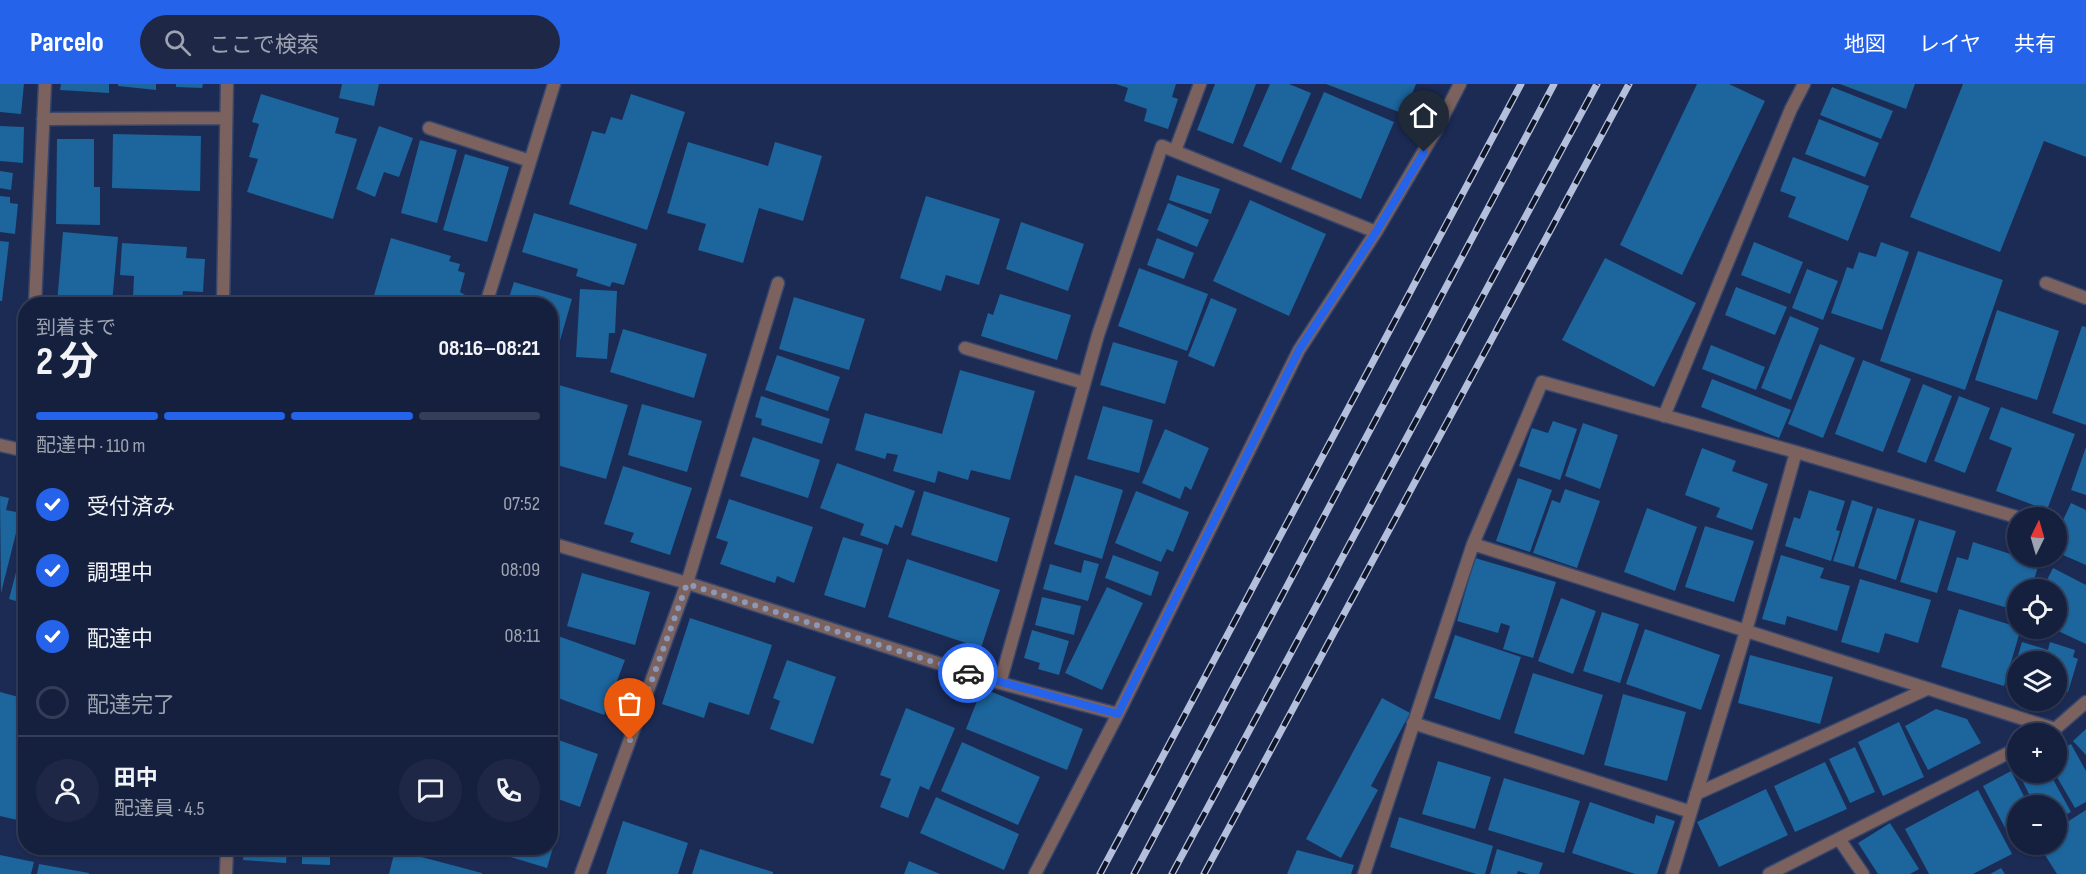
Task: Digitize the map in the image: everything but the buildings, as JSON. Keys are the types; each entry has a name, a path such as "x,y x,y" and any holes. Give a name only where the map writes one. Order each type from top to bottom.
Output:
{"street":[{"path":"35,297 45,84"},
{"path":"223,297 227,84"},
{"path":"488,297 554,84"},
{"path":"1175,151 1200,84"},
{"path":"1035,874 1118,714 1299,350 1376,232 1436,132 1460,84"},
{"path":"1664,416 1791,109 1804,84"},
{"path":"43,119 226,118"},
{"path":"429,128 530,162"},
{"path":"1000,683 1084,383 1116,279 1162,146 1376,232"},
{"path":"2046,283 2086,298"},
{"path":"581,874 687,584 777,284"},
{"path":"965,348 1084,383"},
{"path":"1364,874 1473,544 1542,382 1796,452 2007,514"},
{"path":"0,445 18,449"},
{"path":"1672,874 1746,632 1796,452"},
{"path":"1473,544 2027,723"},
{"path":"558,545 1000,683 1118,714"},
{"path":"1696,794 1927,689"},
{"path":"2060,723 2086,702"},
{"path":"1413,723 1691,812"},
{"path":"1769,874 2007,754"},
{"path":"1839,839 1863,874"},
{"path":"226,874 227,855"}],"railway":[{"path":"1100,874 1521,84"},
{"path":"1134,874 1554,84"},
{"path":"1172,874 1597,84"},
{"path":"1204,874 1629,84"}],"way so far":[{"path":"630,740 687,584 968,673"}],"route":[{"path":"968,673 1118,714 1299,350 1376,232 1424,152"}]}
